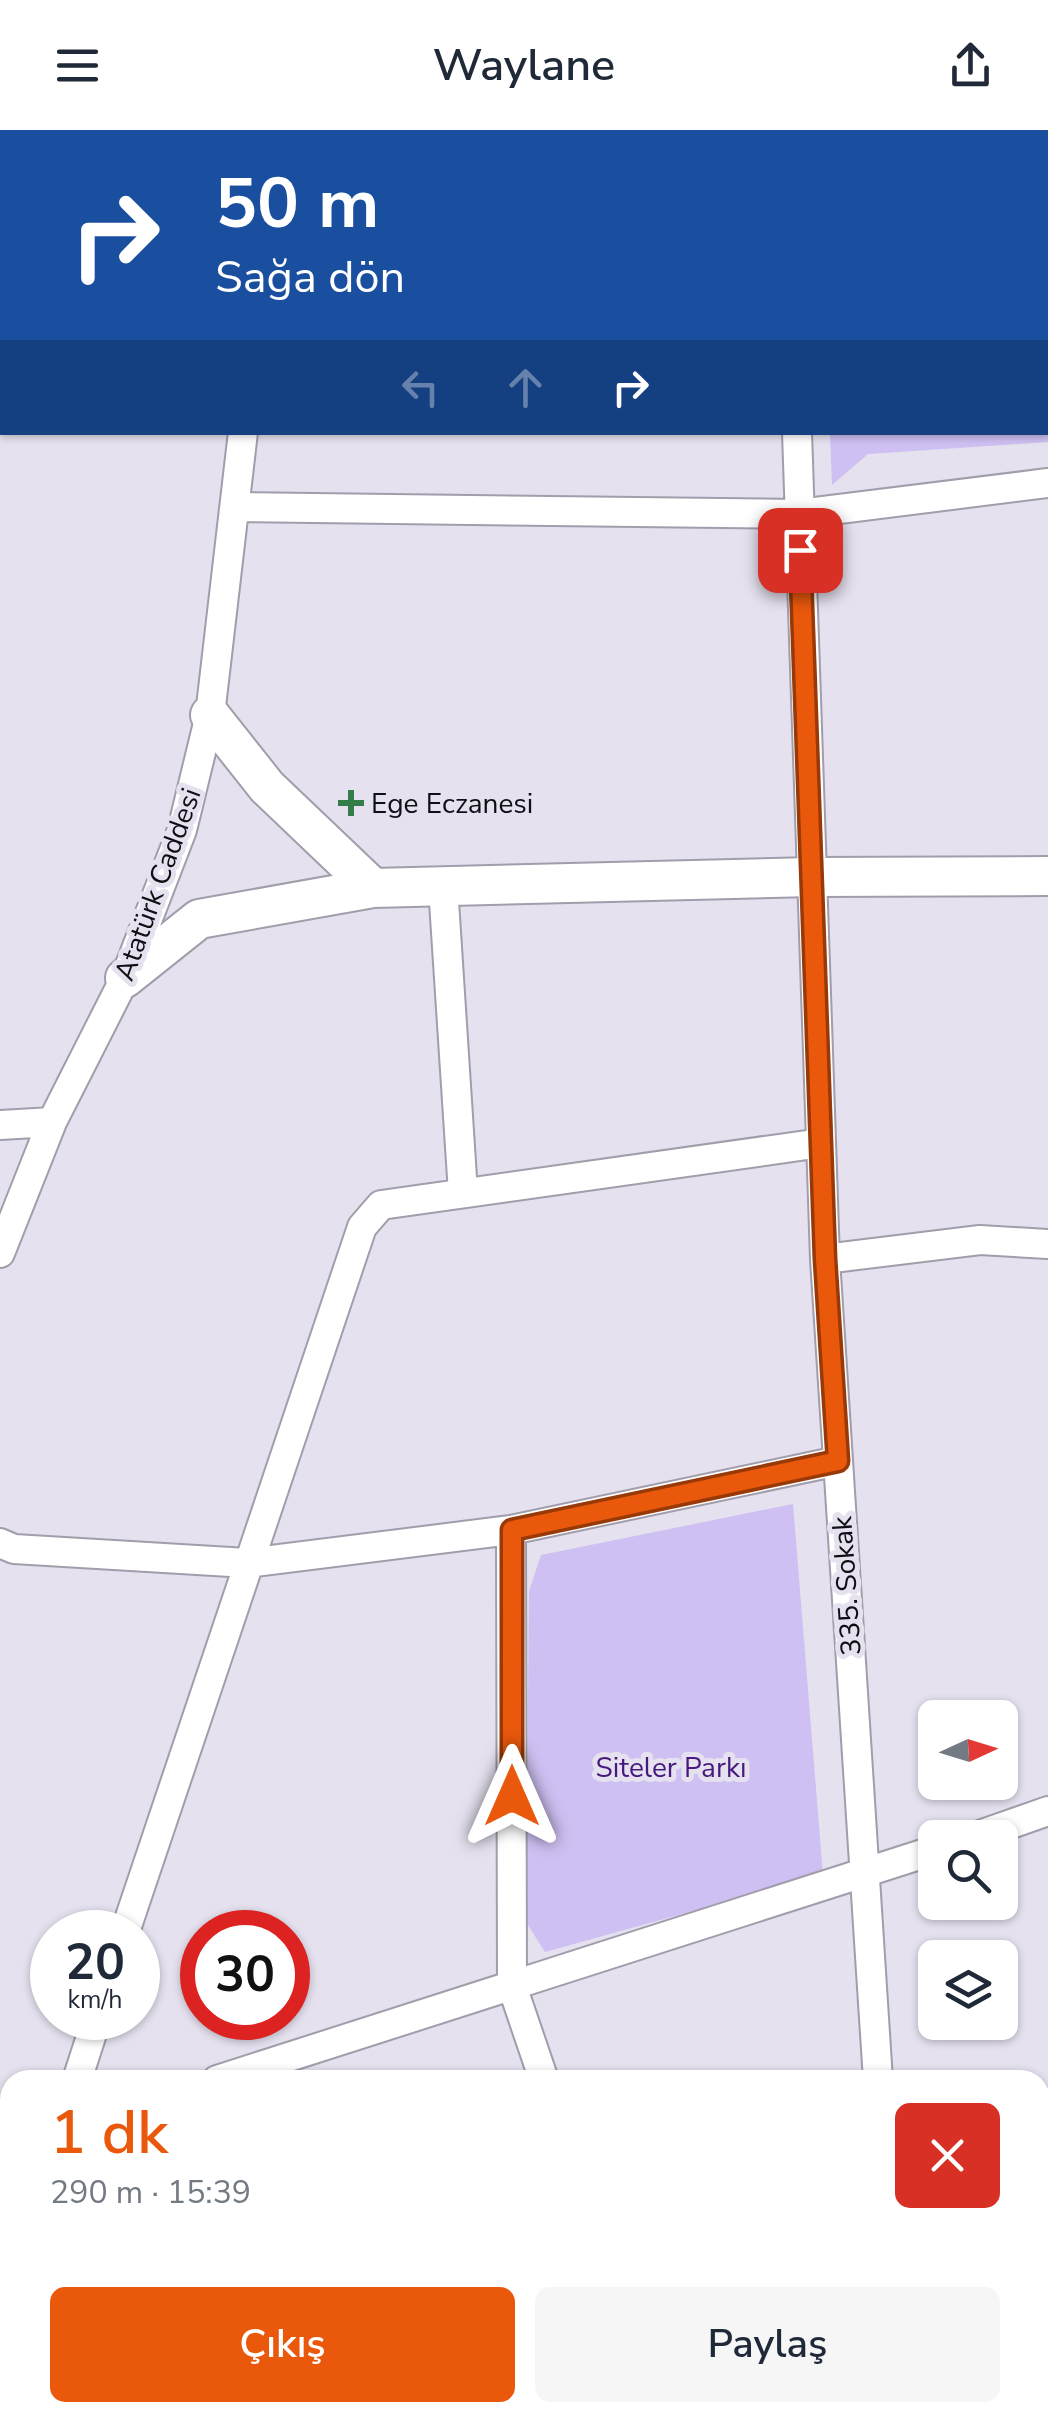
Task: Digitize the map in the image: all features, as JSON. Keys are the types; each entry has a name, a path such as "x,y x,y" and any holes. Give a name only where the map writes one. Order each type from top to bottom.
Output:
{"street":[{"name":"Atatürk Caddesi","path":"0,1253 52,1122 125,978 182,830 210,715 243,435"},
{"name":"335. Sokak","path":"798,435 825,1259 877,2070"},
{"path":"235,506 799,514 1048,482"},
{"path":"210,715 267,786 372,888"},
{"path":"125,978 199,919 372,888 812,877 1048,876"},
{"path":"443,886 463,1194"},
{"path":"0,1126 52,1122"},
{"path":"132,1910 362,1227 381,1205 820,1143"},
{"path":"825,1259 980,1240 1048,1244"},
{"path":"0,1543 14,1548 248,1563 512,1530 838,1461"},
{"path":"512,1530 512,1986 541,2070"},
{"path":"1018,1821 1048,1810"},
{"path":"248,2070 918,1856"},
{"path":"79,2070 90,2040"}],"green space":[{"path":"830,435 1048,435 1048,442 868,454 832,485"},
{"name":"Siteler Parkı","path":"793,1504 823,1875 545,1952 526,1922 529,1591 541,1555"}],"place":[{"name":"Ege Eczanesi","path":"351,803"}],"route":[{"path":"512,1796 512,1530 838,1461 825,1259 800,550"}]}
